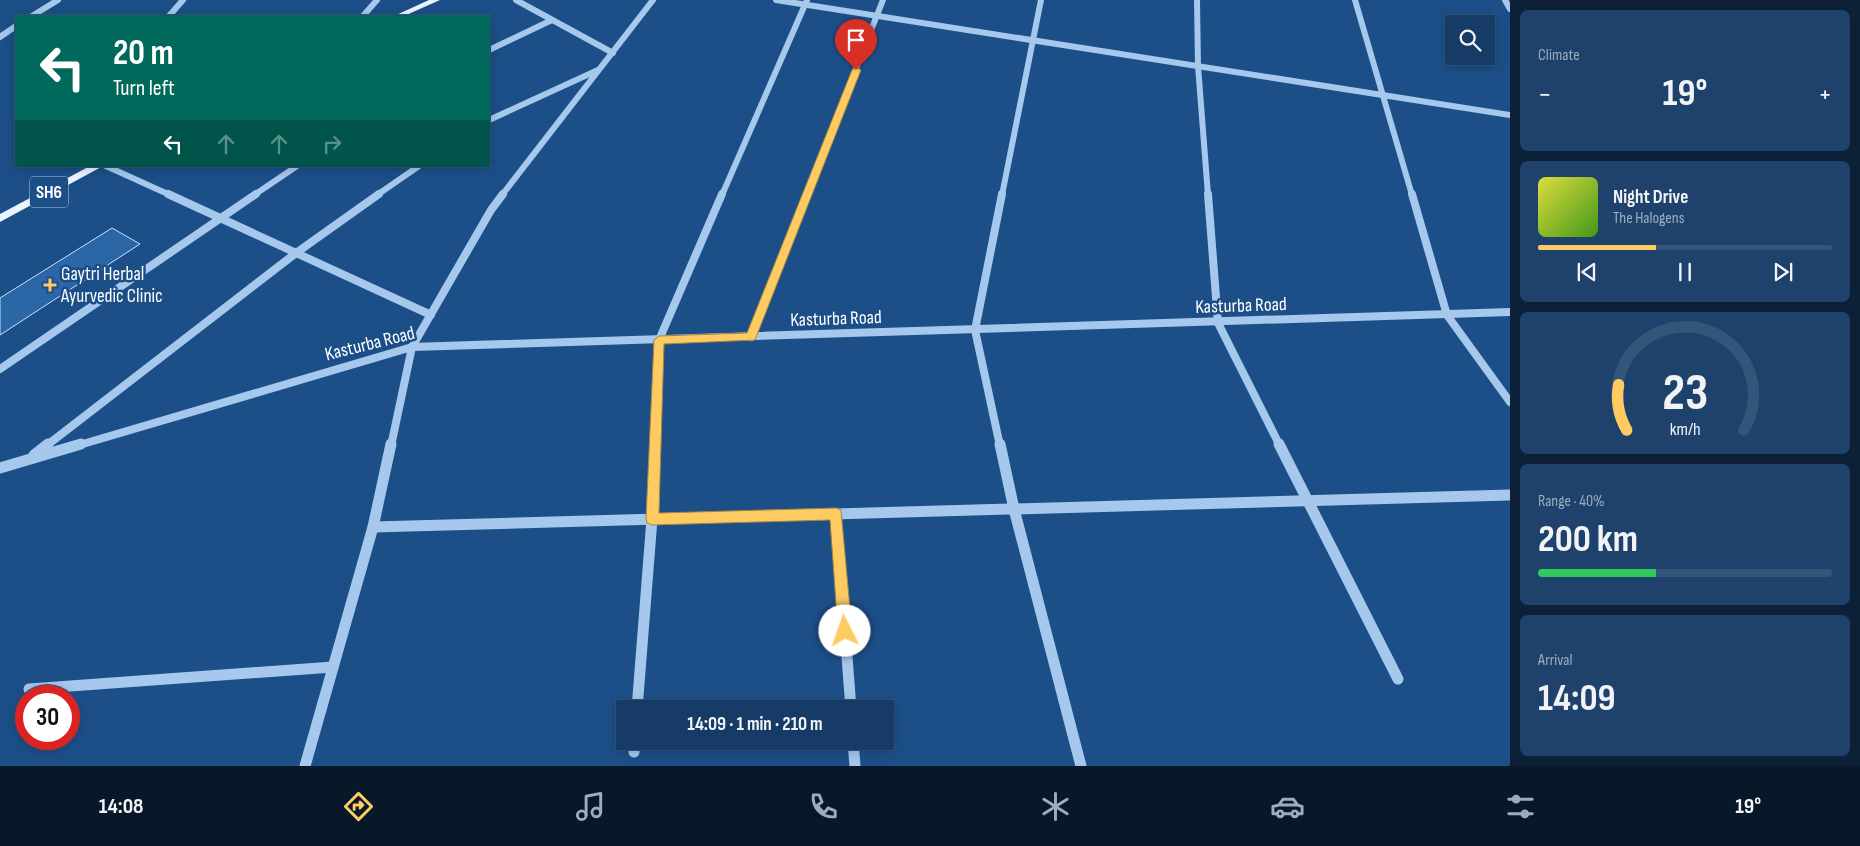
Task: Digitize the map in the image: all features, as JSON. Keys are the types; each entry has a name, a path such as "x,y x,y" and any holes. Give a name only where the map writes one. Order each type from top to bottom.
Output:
{"main road":[{"path":"400,15 436,0"},
{"name":"SH6","path":"0,218 96,167"}],"street":[{"path":"34,15 58,0"},
{"path":"170,15 183,0"},
{"path":"364,15 377,0"},
{"path":"516,0 613,53"},
{"path":"305,766 373,527 412,347 492,210 654,0"},
{"path":"776,0 806,2 878,16 1510,115"},
{"path":"751,337 883,0"},
{"path":"1042,0 975,330 1014,509 1081,766"},
{"path":"1197,0 1198,66 1218,323 1398,679"},
{"path":"1355,0 1447,315 1510,402"},
{"path":"1506,0 1510,9"},
{"path":"638,700 652,519 659,340 806,2"},
{"path":"490,50 552,20"},
{"path":"0,37 15,27"},
{"path":"490,120 600,69"},
{"path":"108,167 431,315"},
{"path":"0,369 296,167"},
{"path":"29,459 296,253 418,167"},
{"name":"Kasturba Road","path":"0,468 412,347 1218,323 1510,312"},
{"path":"373,527 1510,495"},
{"path":"836,514 850,700"},
{"path":"80,685 333,667"},
{"path":"854,750 855,766"}],"building":[{"path":"112,228 140,244 0,335 0,298"}],"place":[{"name":"Gaytri Herbal Ayurvedic Clinic","path":"50,285"}],"route":[{"path":"845,631 836,514 652,519 659,340 751,337 856,70"}]}
